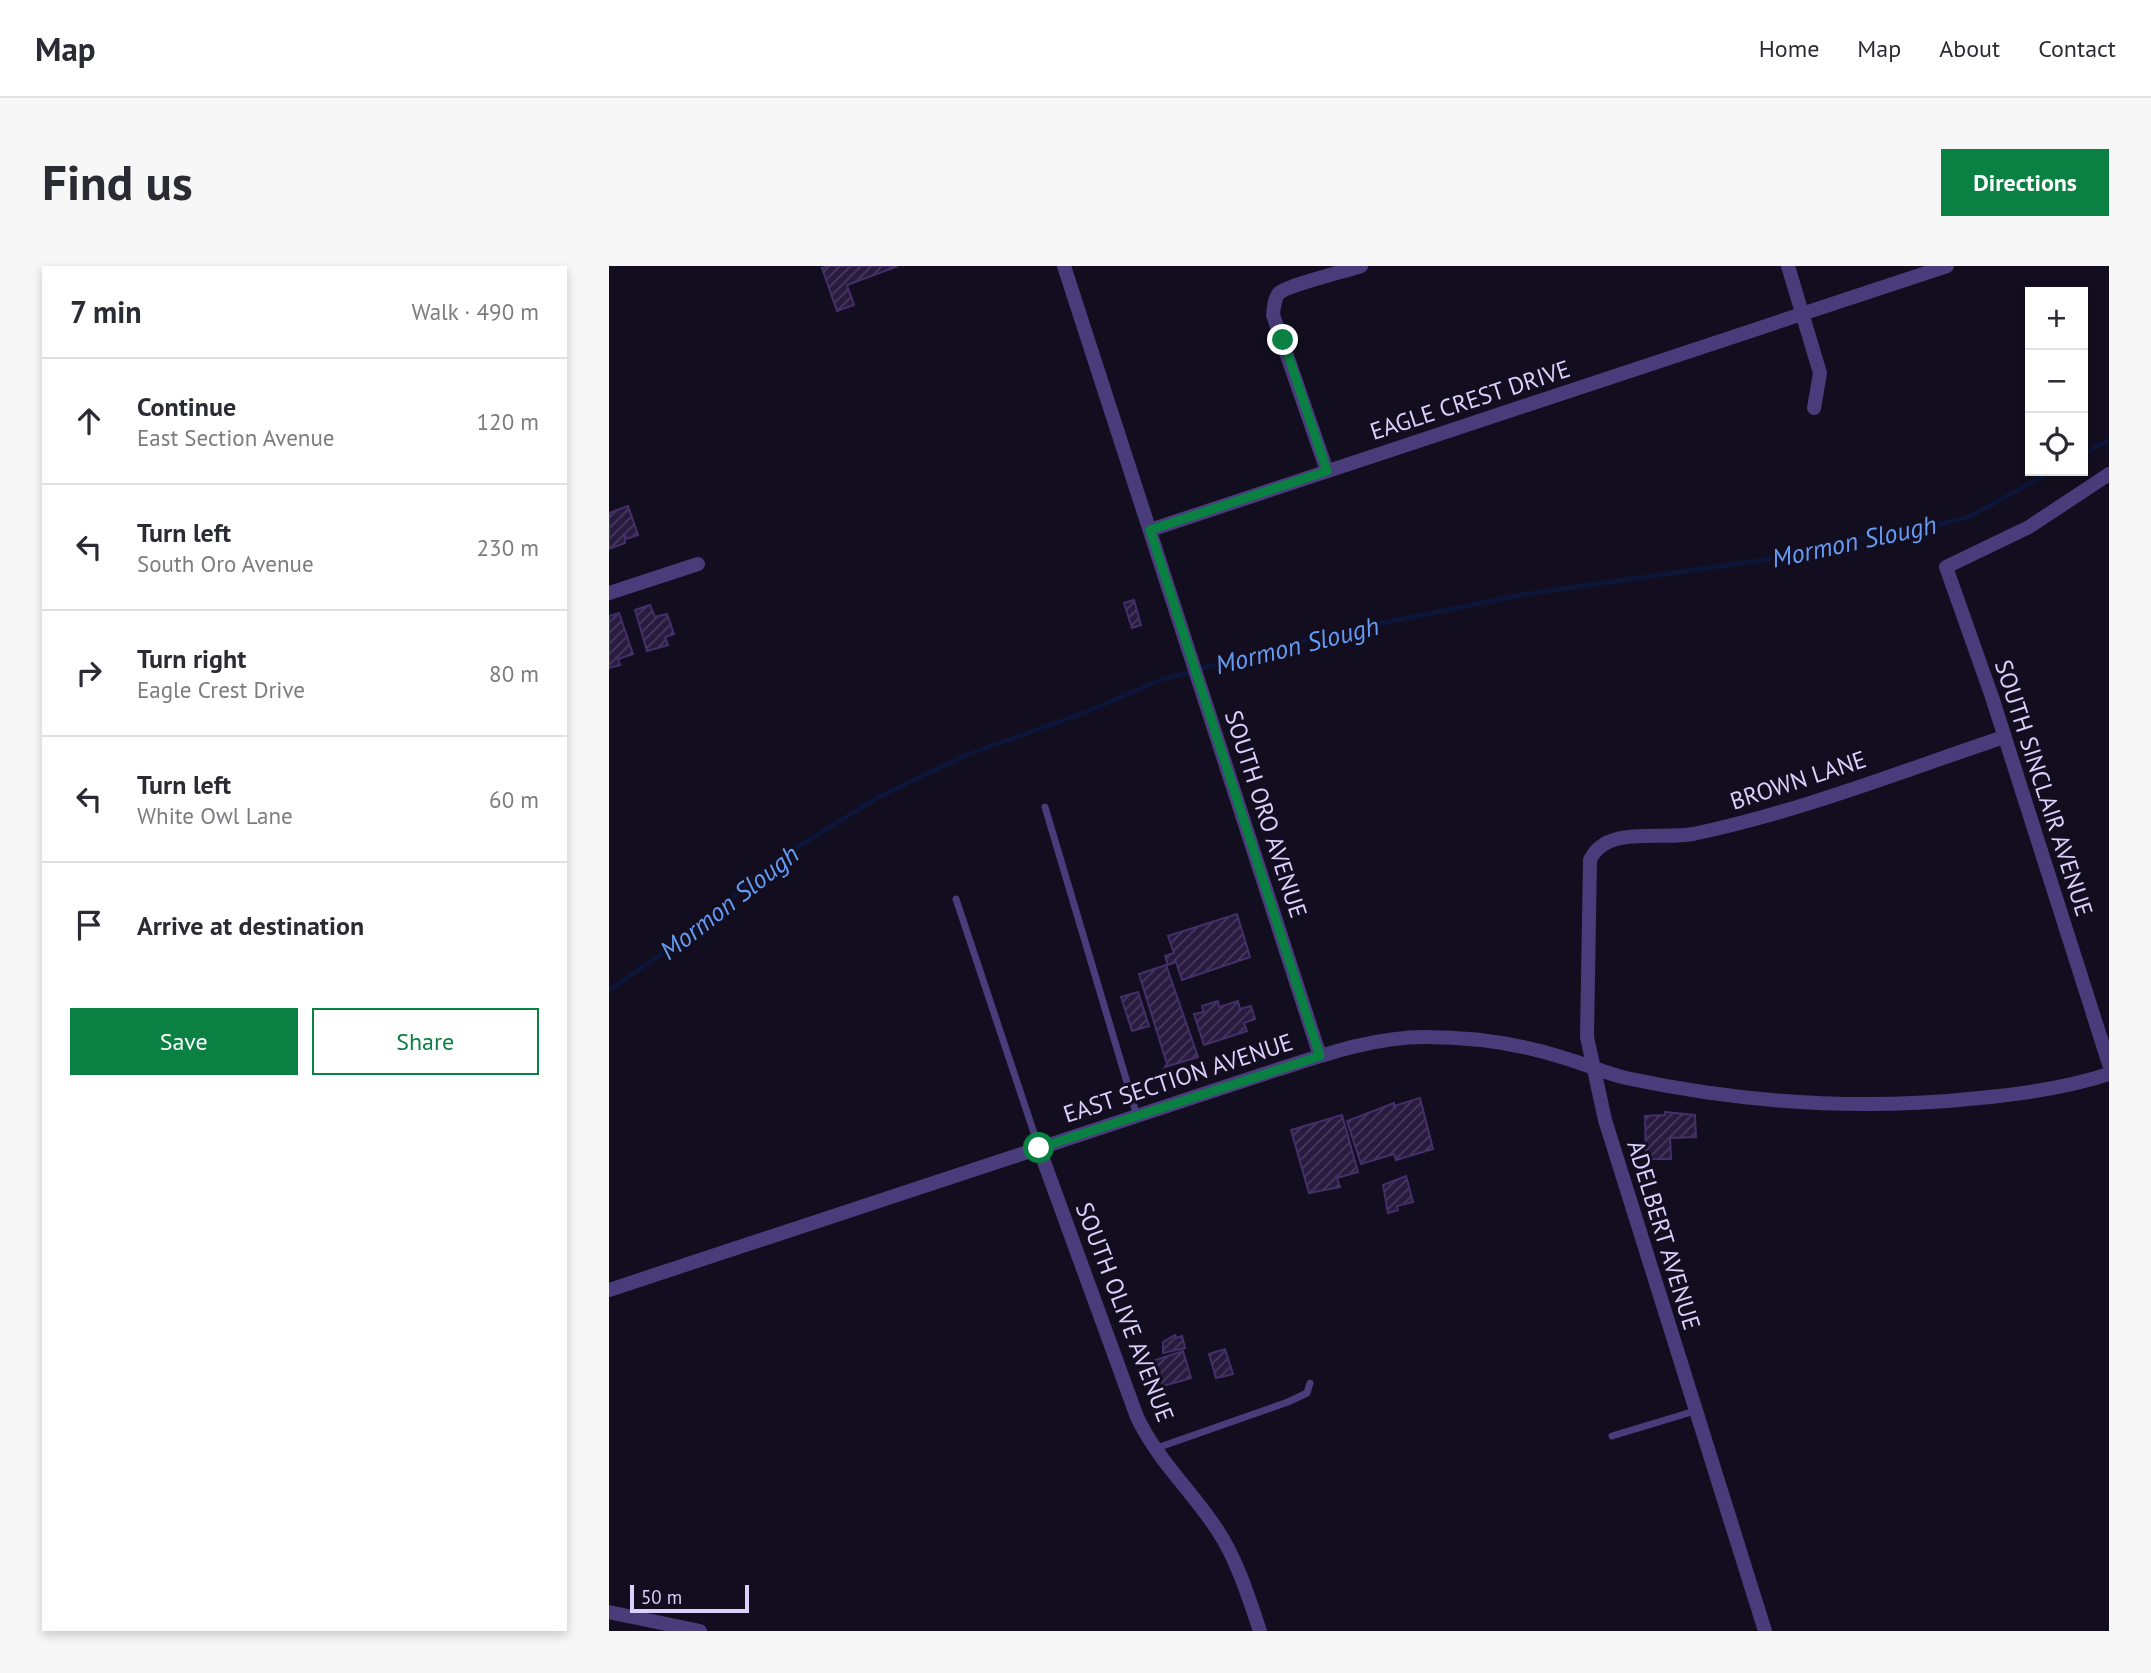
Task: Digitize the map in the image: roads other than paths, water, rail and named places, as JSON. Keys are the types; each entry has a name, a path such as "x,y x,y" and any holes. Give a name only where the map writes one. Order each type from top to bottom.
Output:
{"street":[{"name":"SOUTH ORO AVENUE","path":"1064,266 1320,1056"},
{"path":"1327,471 1273,315 1274,304 1279,293 1292,286 1361,266"},
{"path":"1788,266 1805,315 1820,373 1814,408"},
{"name":"EAGLE CREST DRIVE","path":"1150,530 1947,266"},
{"name":"SOUTH SINCLAIR AVENUE","path":"2109,474 2029,527 1946,567 2004,737 2109,1064"},
{"path":"609,593 698,564"},
{"name":"BROWN LANE","path":"1601,844 1615,839 1685,835 1734,825 2004,737"},
{"name":"ADELBERT AVENUE","path":"1601,844 1589,866 1587,1037 1605,1120 1765,1631"},
{"name":"EAST SECTION AVENUE","path":"609,1290 1320,1056 1366,1044 1421,1037 1466,1038 1525,1048 1629,1079 1769,1101 1848,1106 1924,1104 2026,1093 2109,1074"},
{"name":"SOUTH OLIVE AVENUE","path":"1039,1148 1137,1417 1153,1449 1218,1530 1230,1551 1260,1631"},
{"path":"609,1612 699,1631"}],"lane":[{"path":"1045,807 1137,1116"},
{"path":"956,899 1039,1148"},
{"path":"1153,1449 1288,1402 1307,1393 1310,1382"},
{"path":"1612,1436 1695,1411"}],"waterway":[{"name":"Mormon Slough","path":"2088,451 2109,440"},
{"name":"Mormon Slough","path":"609,990 696,930 770,864 877,798 966,755 1086,712 1160,680 1328,634 1526,594 1763,560 1835,542 1926,528 1971,516 2043,476"}]}
